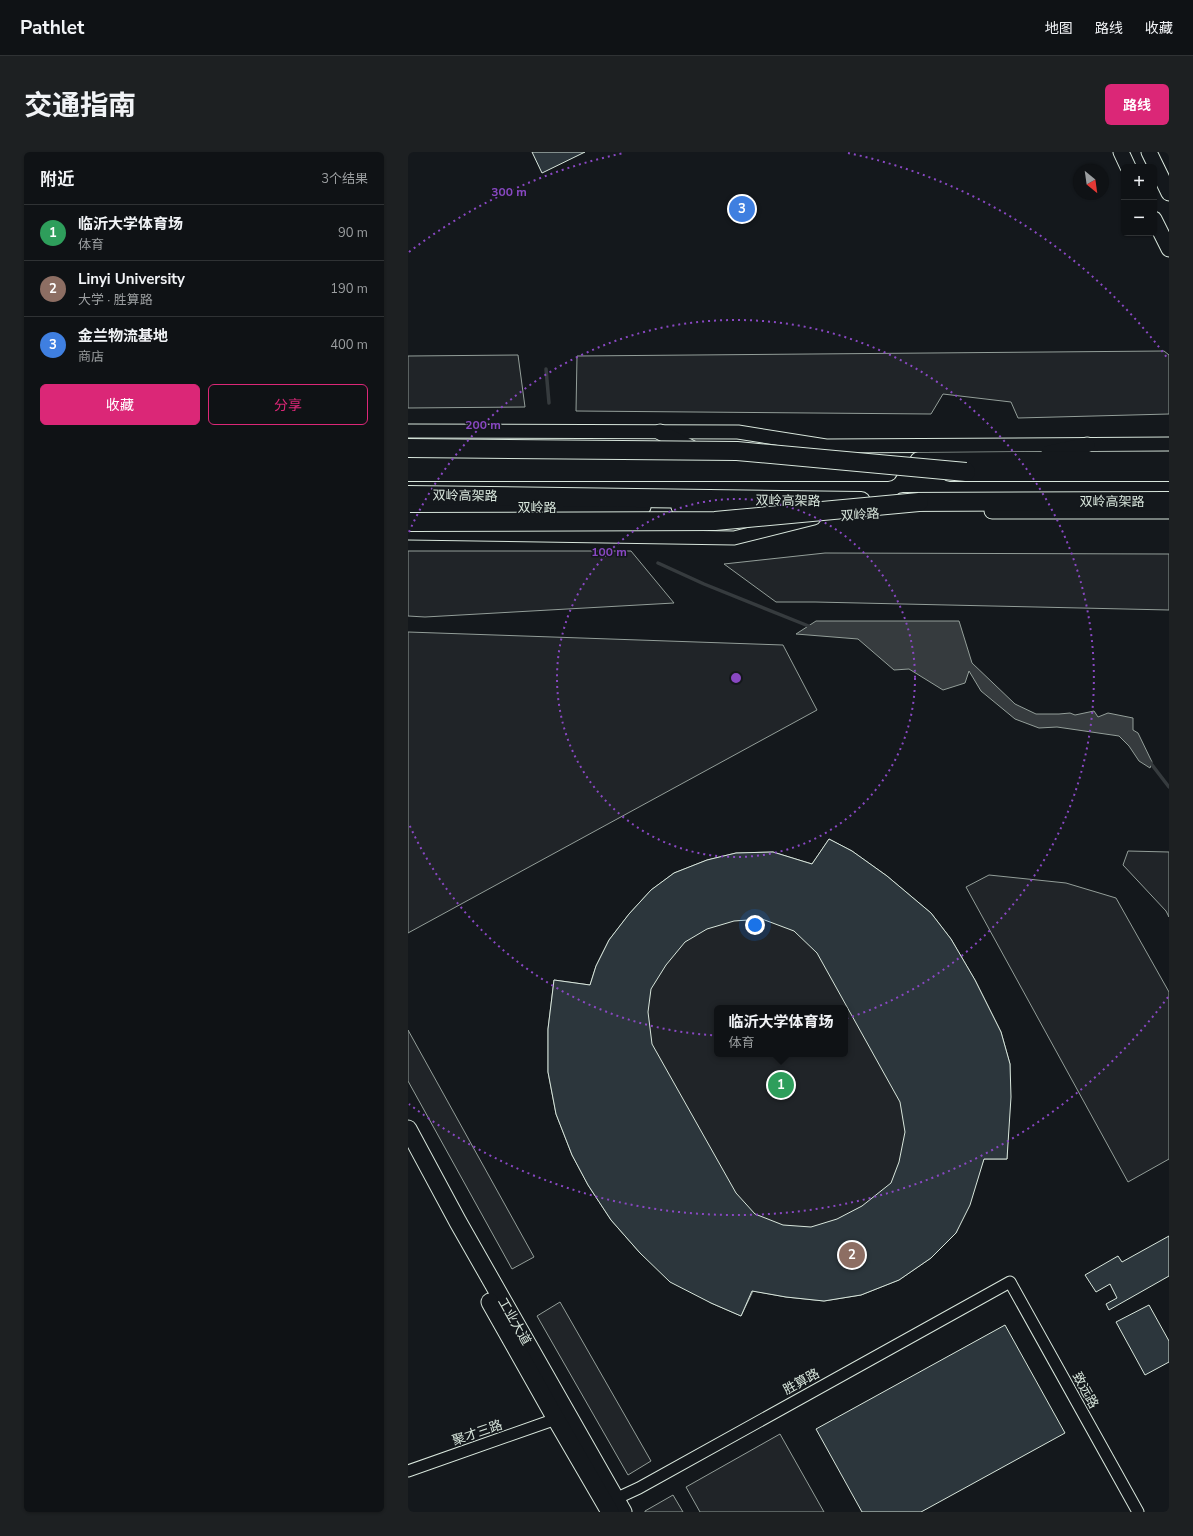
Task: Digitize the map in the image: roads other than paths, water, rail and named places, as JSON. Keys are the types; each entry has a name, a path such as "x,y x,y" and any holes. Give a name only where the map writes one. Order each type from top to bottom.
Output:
{"highway":[{"path":"408,448 737,451 966,472"},
{"name":"双岭高架路","path":"408,472 1169,472"},
{"name":"双岭高架路","path":"408,494 919,502 1169,501"},
{"path":"409,521 715,521 919,502"}],"main road":[{"path":"1121,152 1127,164"},
{"path":"1149,152 1169,193"},
{"path":"1157,225 1169,249"},
{"path":"660,432 717,462"},
{"path":"1019,460 1087,445"},
{"path":"408,462 717,462 1169,459"},
{"name":"双岭路","path":"409,521 681,506 818,517 924,510 1169,511"},
{"name":"工业大道","path":"408,1129 613,1507"},
{"name":"工业大道","path":"408,1152 556,1420 613,1507"}],"street":[{"path":"408,431 738,432 826,446 1169,444"},
{"path":"409,521 734,538 818,517"},
{"name":"胜算路","path":"613,1507 639,1488 1010,1282"},
{"name":"致远路","path":"1010,1282 1138,1512"},
{"name":"聚才三路","path":"408,1471 556,1420"}],"waterway":[{"path":"546,369 549,403"},
{"path":"658,563 704,584 811,627"},
{"path":"1149,761 1169,787"}],"place":[{"name":"金兰物流基地","path":"742,209"},
{"name":"临沂大学体育场","path":"781,1085"},
{"name":"Linyi University","path":"852,1255"}]}
